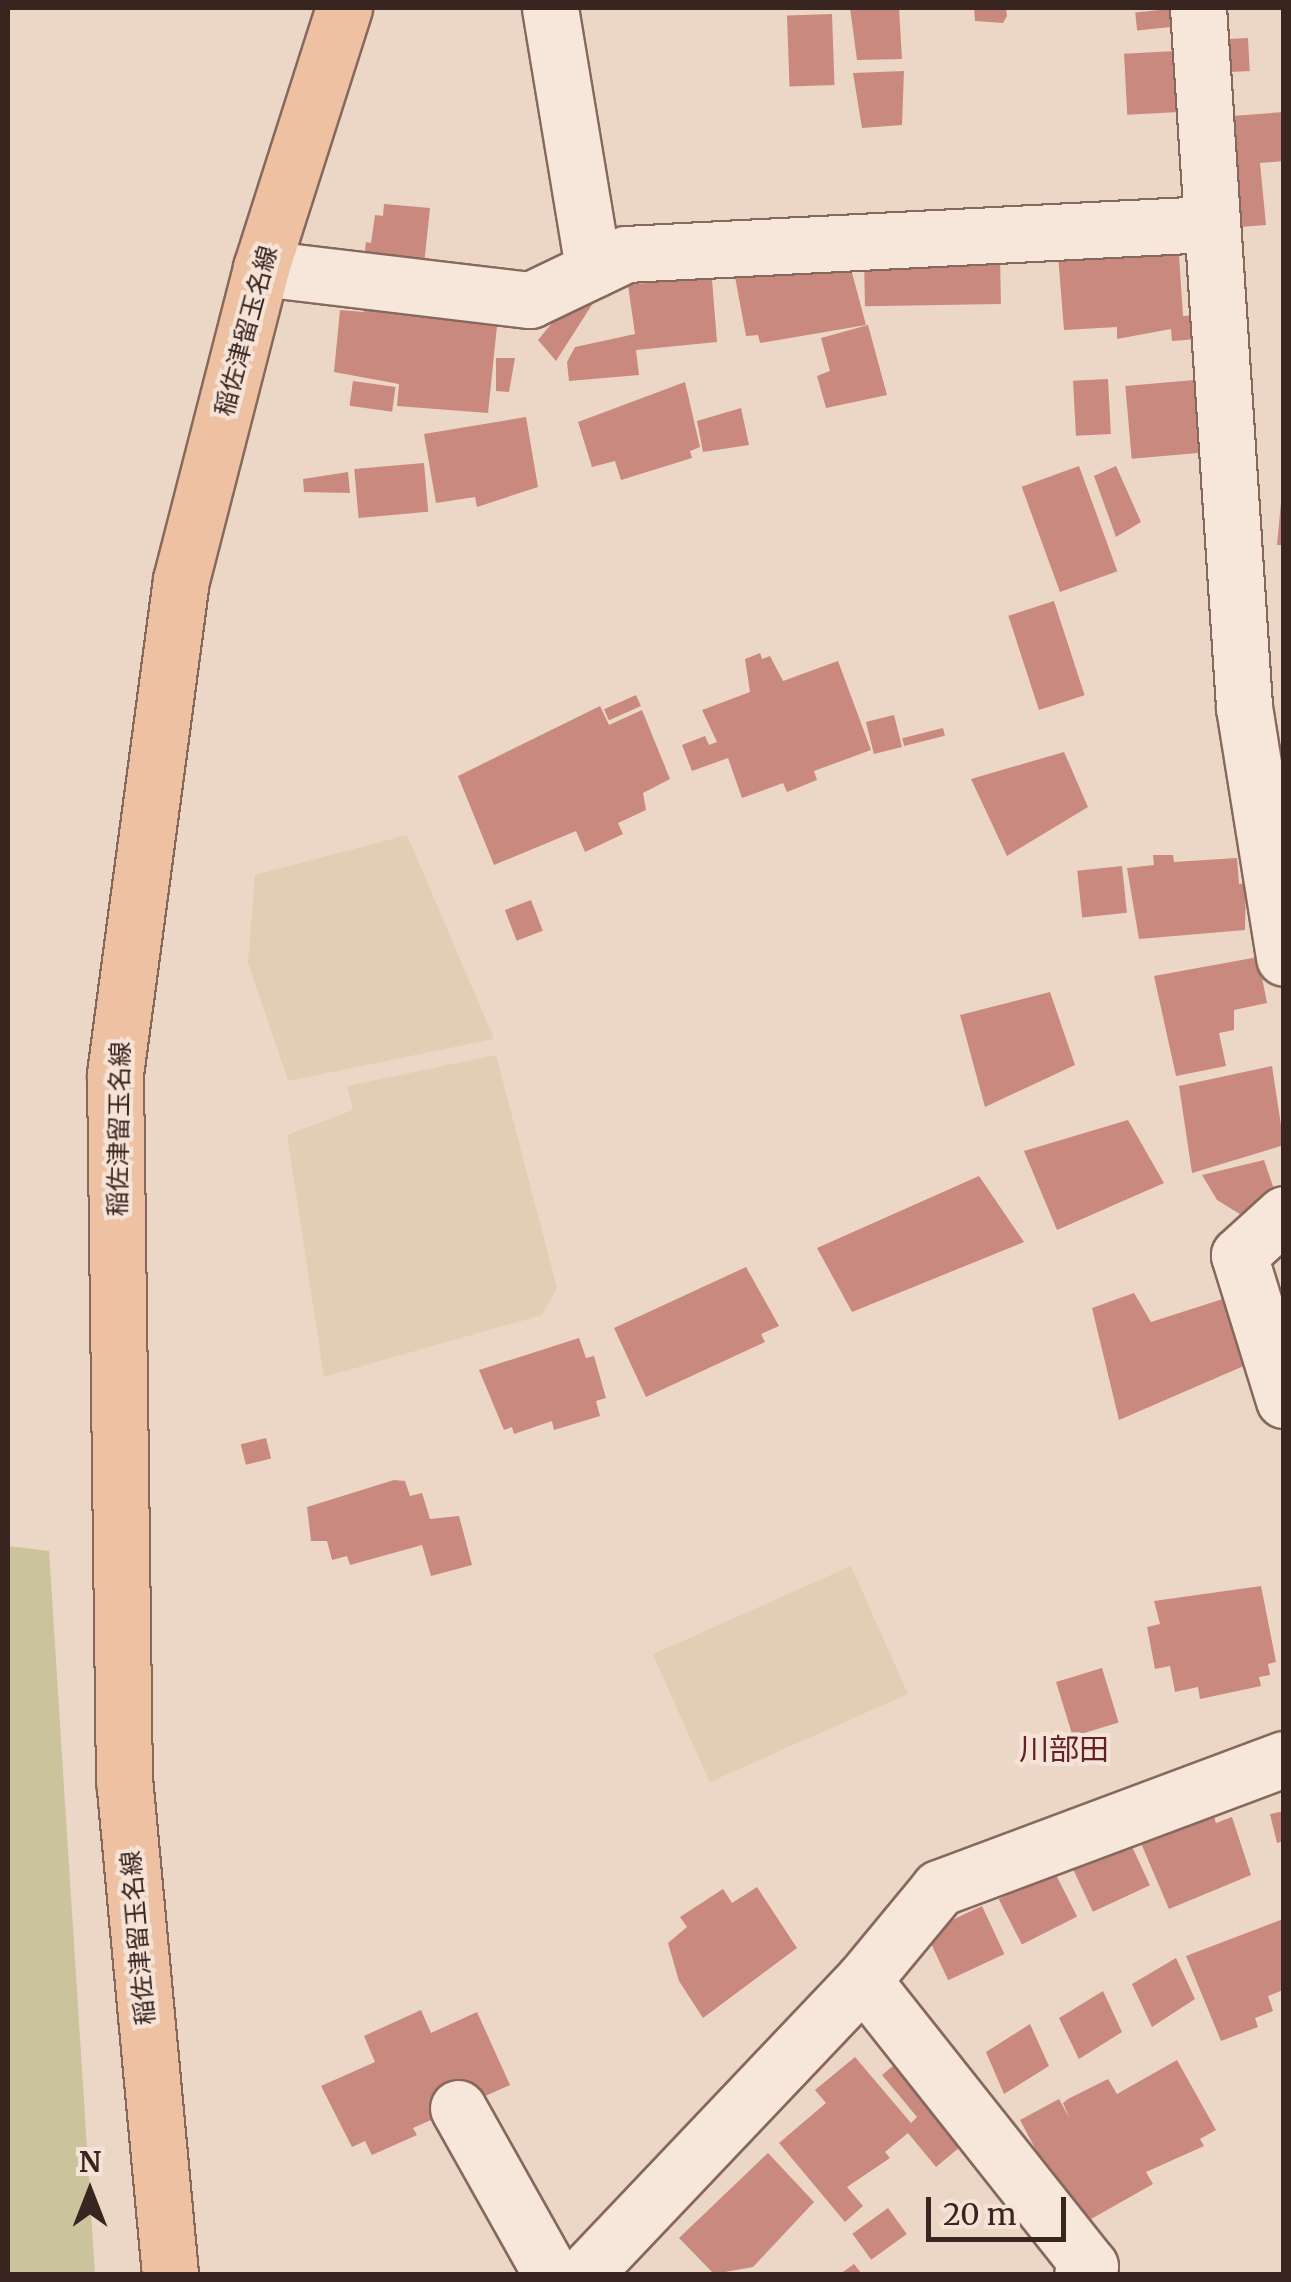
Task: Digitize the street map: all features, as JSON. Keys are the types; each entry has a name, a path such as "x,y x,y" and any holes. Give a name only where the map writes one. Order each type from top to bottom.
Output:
{"main road":[{"name":"稲佐津留玉名線","path":"172,2262 124,1782 115,1074 181,580 261,268 344,8"}],"street":[{"path":"550,8 593,269"},
{"path":"1198,8 1209,224 1244,707 1284,958"},
{"path":"261,268 530,300 626,254 1209,224"},
{"path":"1284,1214 1239,1254 1284,1400"},
{"path":"584,2274 863,1980 940,1888 1284,1760"},
{"path":"863,1980 1090,2266 1082,2274"},
{"path":"458,2108 551,2274"}],"shaded area":[{"path":"407,835 494,1039 288,1081 248,962 255,875"},
{"path":"496,1055 557,1288 542,1315 324,1377 287,1135 353,1110 347,1086"},
{"path":"8,1546 49,1551 95,2274 8,2274"},
{"path":"851,1566 908,1694 710,1782 653,1654"}],"building":[{"path":"850,8 899,8 902,59 857,60"},
{"path":"974,8 1006,8 1007,16 1003,23 975,21"},
{"path":"1179,8 1181,26 1137,31 1135,13"},
{"path":"832,14 834,85 790,87 787,16"},
{"path":"1248,38 1250,71 1211,73 1209,40"},
{"path":"1176,51 1179,112 1127,115 1124,54"},
{"path":"904,71 902,125 862,128 853,73"},
{"path":"1284,112 1284,161 1260,163 1266,225 1228,228 1219,117"},
{"path":"384,204 430,208 424,265 363,267 375,215 383,216"},
{"path":"1171,248 1171,255 1179,255 1183,316 1196,315 1198,339 1172,341 1171,329 1117,339 1117,327 1064,330 1058,255"},
{"path":"1000,252 1001,304 865,306 864,254"},
{"path":"733,266 851,269 866,325 760,343 758,335 746,336"},
{"path":"711,267 717,342 636,350 639,375 569,381 567,362 575,347 635,334 628,285 645,283 644,276"},
{"path":"579,290 595,300 556,361 538,340"},
{"path":"365,305 497,326 488,413 397,406 399,384 334,372 340,310 364,312"},
{"path":"868,325 887,395 826,408 817,376 830,371 821,338"},
{"path":"496,358 515,358 509,392 496,391"},
{"path":"1108,379 1111,434 1076,436 1073,381"},
{"path":"1206,379 1212,452 1132,459 1125,386"},
{"path":"353,381 396,387 392,412 350,406"},
{"path":"685,382 700,447 690,451 692,458 621,480 615,461 592,467 578,422"},
{"path":"741,408 749,445 703,452 697,421"},
{"path":"526,417 538,487 477,507 475,497 436,503 424,434"},
{"path":"424,463 428,512 359,518 354,469"},
{"path":"1079,466 1117,571 1060,592 1022,487"},
{"path":"1116,466 1141,522 1116,537 1094,476"},
{"path":"348,472 350,493 304,492 303,479"},
{"path":"1281,502 1284,545 1277,545"},
{"path":"1054,601 1085,695 1039,710 1008,616"},
{"path":"760,653 762,659 770,656 783,681 838,661 871,750 814,771 817,780 787,792 783,783 742,798 728,758 692,771 682,745 705,736 709,745 717,742 702,710 750,692 745,659"},
{"path":"636,695 641,706 609,720 604,709"},
{"path":"600,706 609,725 642,710 670,779 643,793 646,810 618,823 623,834 585,852 576,831 494,865 458,776"},
{"path":"894,715 902,747 874,754 866,722"},
{"path":"943,728 945,736 904,746 902,738"},
{"path":"1064,752 1088,807 1007,856 971,779"},
{"path":"1153,855 1173,855 1174,862 1237,858 1239,884 1246,883 1245,930 1139,939 1127,868 1154,865"},
{"path":"1122,866 1127,913 1082,917 1077,871"},
{"path":"531,900 543,931 517,941 505,910"},
{"path":"1258,957 1267,1003 1234,1010 1234,1030 1219,1033 1226,1066 1176,1076 1154,976"},
{"path":"1050,992 1075,1065 985,1107 960,1015"},
{"path":"1272,1066 1284,1145 1192,1173 1179,1086"},
{"path":"1128,1120 1164,1183 1057,1230 1024,1151"},
{"path":"1264,1160 1275,1192 1243,1216 1217,1200 1202,1175"},
{"path":"979,1176 1024,1242 852,1312 817,1248"},
{"path":"746,1267 779,1326 761,1334 765,1342 646,1397 614,1328"},
{"path":"1134,1293 1151,1322 1226,1298 1253,1362 1119,1420 1092,1308"},
{"path":"579,1338 586,1358 594,1356 606,1398 596,1401 600,1416 554,1430 552,1421 514,1434 512,1427 504,1430 479,1370"},
{"path":"266,1438 271,1458 246,1465 241,1444"},
{"path":"394,1480 405,1481 410,1496 422,1493 430,1519 459,1516 472,1565 431,1576 422,1545 350,1565 347,1556 332,1560 327,1541 311,1541 307,1507"},
{"path":"1261,1586 1276,1662 1268,1664 1270,1675 1259,1677 1261,1686 1200,1699 1198,1687 1175,1692 1170,1666 1155,1669 1147,1627 1160,1624 1154,1601"},
{"path":"1102,1668 1119,1723 1073,1737 1056,1682"},
{"path":"1284,1811 1284,1841 1277,1843 1270,1814"},
{"path":"1213,1813 1216,1823 1232,1817 1251,1875 1169,1909 1140,1841"},
{"path":"1128,1838 1150,1885 1093,1912 1071,1865"},
{"path":"1054,1871 1077,1916 1022,1945 999,1899"},
{"path":"757,1887 797,1948 703,2018 679,1981 668,1943 687,1927 680,1917 723,1889 732,1903"},
{"path":"982,1906 1004,1954 948,1980 926,1932"},
{"path":"1283,1919 1283,1990 1268,1996 1273,2011 1255,2018 1258,2027 1221,2041 1186,1956"},
{"path":"1176,1958 1195,1999 1152,2027 1132,1984"},
{"path":"1103,1991 1122,2032 1079,2059 1059,2018"},
{"path":"421,2010 431,2033 477,2012 510,2085 413,2128 417,2135 372,2155 365,2141 352,2147 321,2086 375,2062 364,2036"},
{"path":"1030,2024 1049,2066 1004,2094 986,2052"},
{"path":"905,2056 972,2137 936,2167 908,2133 885,2152 890,2158 847,2187 863,2206 845,2222 779,2143 826,2103 815,2090 855,2057 911,2123 917,2117 882,2075"},
{"path":"1177,2060 1216,2130 1200,2139 1204,2146 1146,2172 1153,2184 1077,2227 1020,2120 1059,2099 1070,2119 1063,2103 1068,2099 1108,2079 1117,2094"},
{"path":"768,2153 814,2202 753,2267 714,2274 679,2238"},
{"path":"888,2208 907,2234 871,2260 852,2234"},
{"path":"854,2264 862,2274 840,2274"}],"district":[{"name":"川部田","path":"1064,1749"}]}
